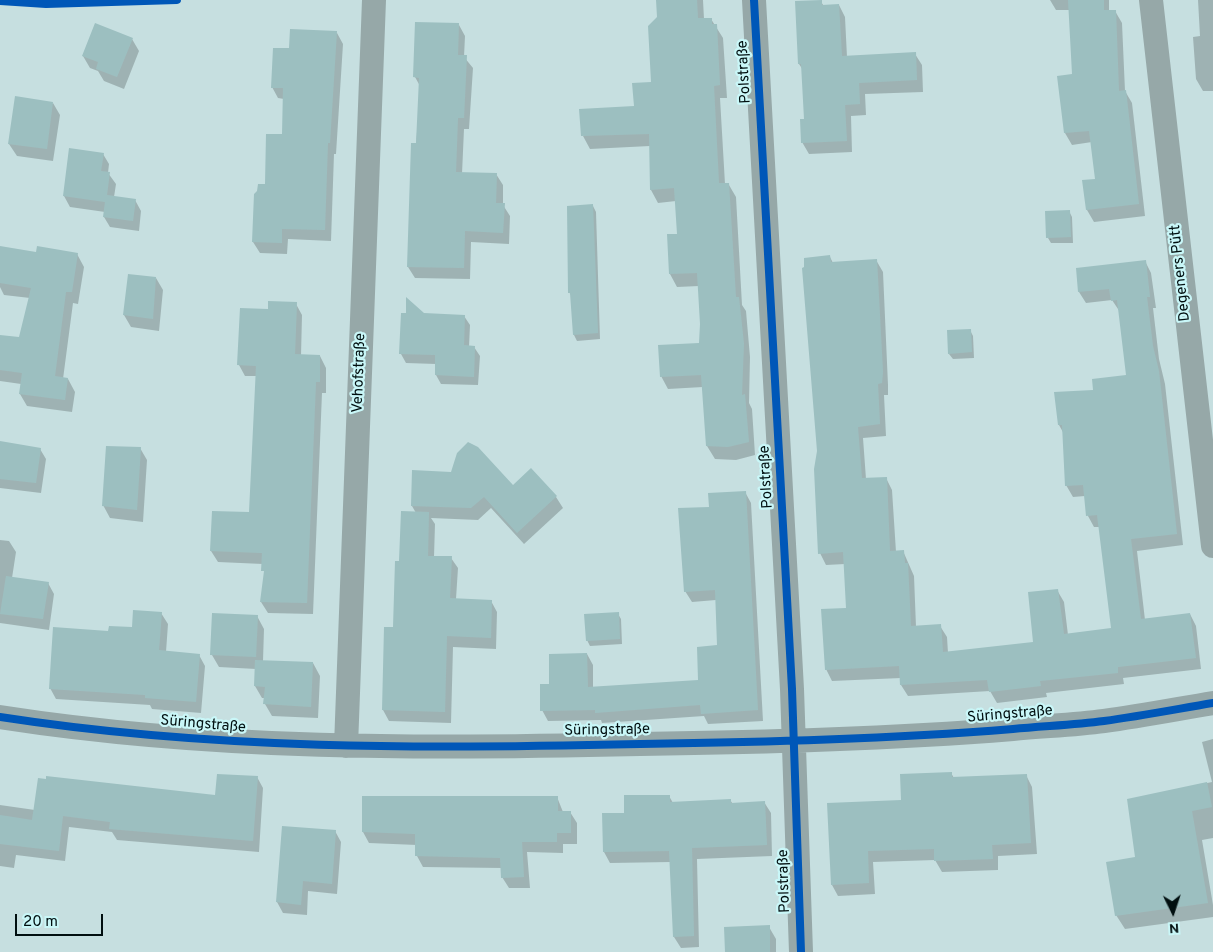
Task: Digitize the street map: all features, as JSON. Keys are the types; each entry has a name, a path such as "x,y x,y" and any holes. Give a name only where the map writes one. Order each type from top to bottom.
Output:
{"street":[{"name":"Vehofstraße","path":"346,746 374,0"},
{"name":"Polstraße","path":"754,0 794,741 801,952"},
{"name":"Degeners Pütt","path":"1151,0 1213,546"},
{"name":"Süringstraße","path":"0,717 115,731 227,741 346,746 482,748 794,741 968,733 1104,721 1213,703"}],"building":[{"path":"656,0 697,0 698,18 712,18 712,24 717,24 720,85 714,86 719,183 729,183 736,297 739,297 744,344 742,395 745,394 749,442 728,447 706,446 701,375 660,377 658,345 699,343 700,324 697,273 669,274 667,234 677,234 674,188 650,190 649,134 581,136 579,109 634,106 632,83 651,82 648,26 657,17"},
{"path":"822,0 822,5 839,4 842,56 916,52 917,80 859,83 860,104 845,105 847,141 801,143 800,119 804,119 801,64 798,64 795,1"},
{"path":"1068,0 1104,0 1104,10 1116,10 1119,91 1126,90 1139,204 1086,210 1082,180 1095,179 1089,131 1064,133 1057,76 1072,74"},
{"path":"415,22 459,23 458,55 467,55 464,118 458,118 456,172 497,173 496,203 505,203 503,233 465,231 464,268 407,267 411,143 416,143 419,78 413,77"},
{"path":"95,23 133,38 117,77 96,69 98,62 82,56"},
{"path":"290,29 337,31 330,143 328,143 325,230 282,229 282,243 252,242 254,194 257,191 258,184 265,184 266,134 282,134 283,88 271,88 273,48 289,48"},
{"path":"15,96 53,102 47,149 8,144"},
{"path":"69,148 104,153 101,171 110,172 107,195 136,199 133,221 103,217 105,202 63,196"},
{"path":"593,204 598,333 573,335 570,293 568,293 567,206"},
{"path":"1070,210 1071,237 1046,238 1045,211"},
{"path":"0,246 36,252 37,246 78,253 72,292 66,292 55,376 68,378 65,400 19,394 22,373 0,370 0,335 19,337 31,288 0,283"},
{"path":"830,255 831,262 877,259 883,372 882,383 878,384 880,424 858,427 862,478 887,477 890,551 904,550 905,563 908,563 911,626 941,624 943,652 1033,642 1028,592 1058,589 1064,634 1111,628 1097,515 1086,516 1083,485 1065,486 1062,425 1058,425 1054,392 1093,390 1092,379 1126,375 1117,300 1111,301 1109,289 1078,292 1076,268 1146,260 1150,297 1147,297 1153,346 1159,371 1177,534 1131,539 1141,619 1190,613 1196,658 1118,667 1118,673 1040,681 1041,686 989,692 987,680 900,685 899,666 825,670 821,609 846,608 843,552 818,554 814,469 817,451 802,268 804,267 804,258"},
{"path":"128,274 156,277 153,319 123,315"},
{"path":"406,297 424,313 465,315 464,345 475,346 474,377 435,375 435,355 399,354 401,313 406,313"},
{"path":"268,301 297,302 295,354 320,355 320,382 316,382 307,603 260,602 264,571 261,571 262,553 210,551 212,511 249,512 256,366 237,365 240,308 268,309"},
{"path":"971,329 972,352 948,354 947,330"},
{"path":"0,441 41,448 36,483 0,479"},
{"path":"468,442 478,447 513,485 531,468 557,496 517,533 484,497 471,508 411,506 412,470 451,472 457,453"},
{"path":"106,446 141,447 137,510 102,506"},
{"path":"746,491 758,710 701,714 700,705 595,713 595,710 540,711 540,684 549,684 549,654 587,653 588,687 698,680 697,647 717,645 715,590 684,592 678,508 709,507 708,493"},
{"path":"401,511 429,512 428,556 452,556 450,598 492,600 491,638 447,636 445,712 382,710 384,627 393,627 395,561 399,561"},
{"path":"6,576 49,582 43,619 0,614"},
{"path":"133,610 162,612 159,650 200,654 196,702 145,698 145,695 49,689 53,627 108,631 109,626 132,627"},
{"path":"619,612 620,639 586,641 584,614"},
{"path":"212,613 258,615 256,657 210,655"},
{"path":"255,660 313,662 311,707 263,704 265,687 254,686"},
{"path":"952,772 952,777 1027,774 1031,843 992,845 993,859 934,861 934,849 868,851 869,883 831,885 827,803 901,800 900,774"},
{"path":"217,774 258,776 253,841 109,829 110,822 63,816 59,851 0,844 0,815 32,820 38,778 46,779 46,776 215,795"},
{"path":"1207,782 1212,807 1192,811 1208,903 1115,916 1106,862 1135,857 1127,799"},
{"path":"624,795 670,795 670,802 731,799 731,803 765,801 767,845 692,848 694,936 673,937 669,851 603,852 602,813 624,813"},
{"path":"362,796 558,796 558,811 571,811 571,833 557,833 557,842 522,842 524,877 501,878 500,858 415,856 415,834 362,832"},
{"path":"282,826 336,830 332,884 303,881 301,905 276,902"},
{"path":"770,925 770,952 725,952 724,927"}],"cycle path":[{"path":"0,1 46,4 177,0"},
{"path":"754,0 792,689 801,952"},
{"path":"0,717 159,736 320,745 480,747 827,740 920,735 1093,722 1213,703"}]}
